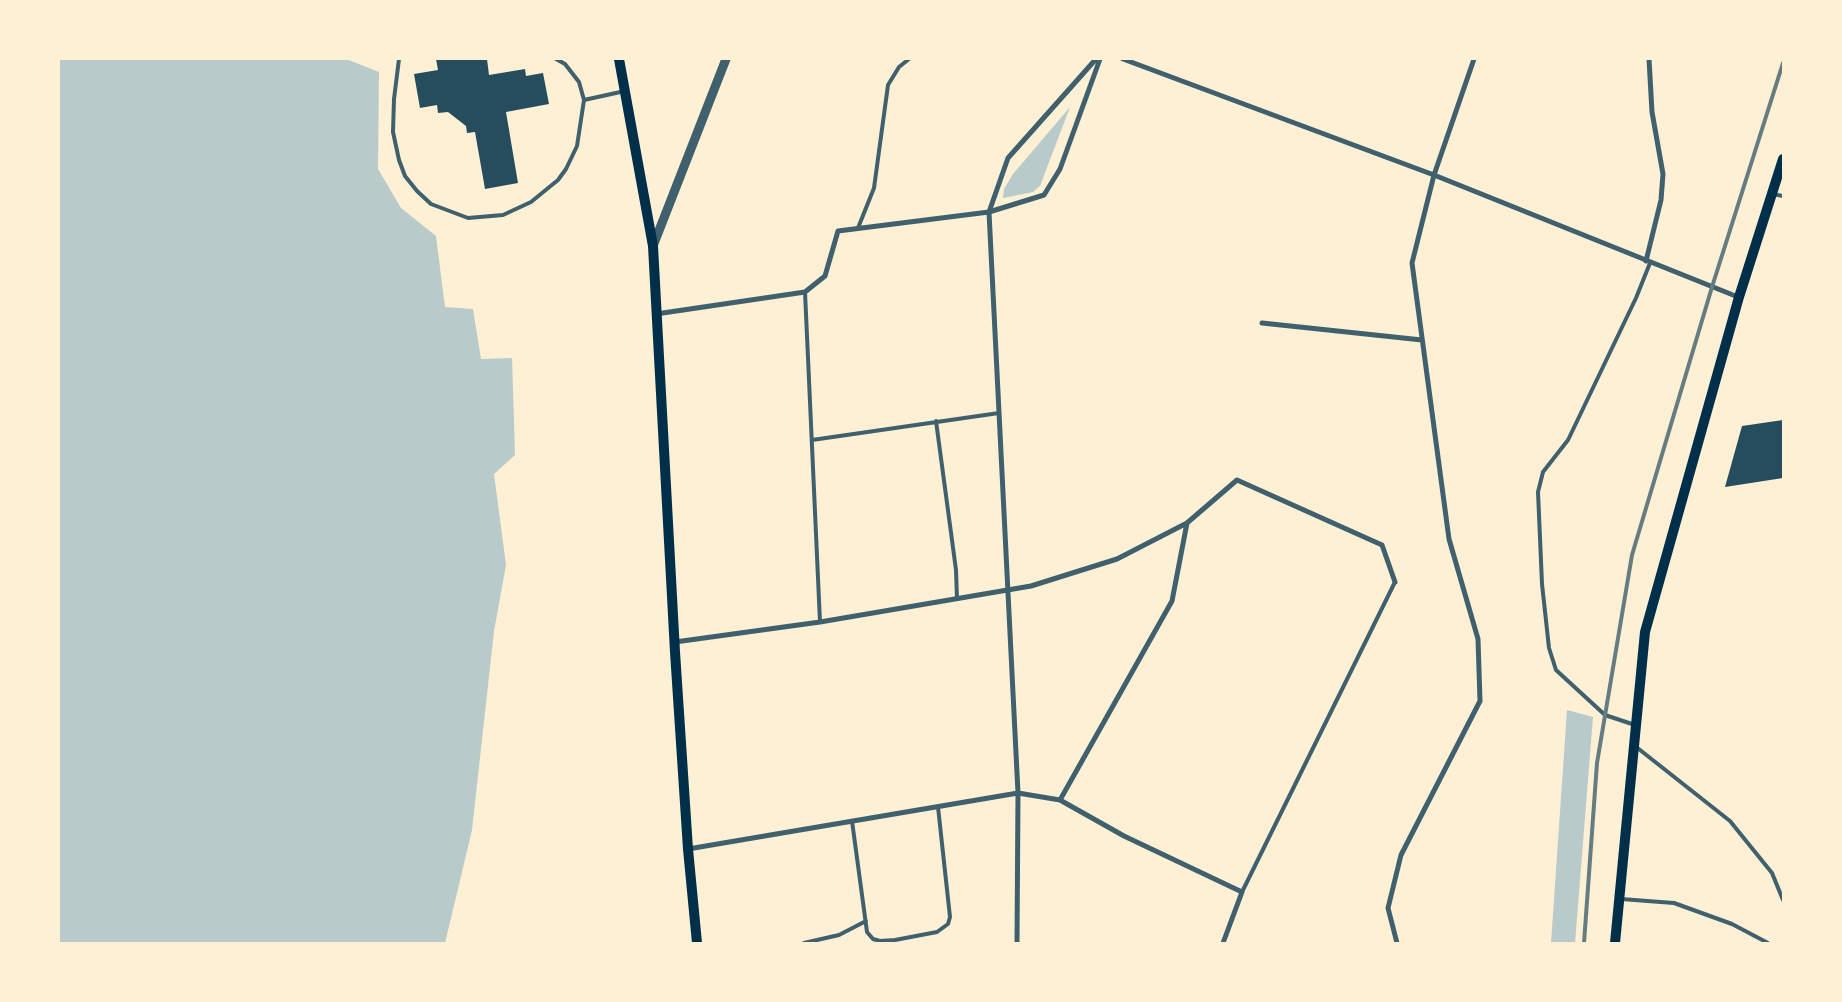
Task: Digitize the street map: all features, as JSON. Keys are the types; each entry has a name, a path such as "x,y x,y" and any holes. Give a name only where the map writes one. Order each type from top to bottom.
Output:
{"main road":[{"path":"619,59 653,246 655,314 688,849 697,943"},
{"path":"1616,943 1618,899 1645,632 1739,297 1783,159"}],"street":[{"path":"653,246 726,59"},
{"path":"1017,943 1018,793 988,212 1008,158 1096,59"},
{"path":"655,314 805,292 825,276 838,231 988,212 1044,195 1060,169 1100,59"},
{"path":"1123,59 1434,175 1739,297"},
{"path":"1397,943 1388,908 1401,855 1480,701 1478,639 1449,539 1412,263 1434,175 1474,59"},
{"path":"1648,262 1661,200 1663,174 1652,112 1649,59"},
{"path":"1262,323 1422,340"},
{"path":"675,642 820,622 1008,591 1117,559 1187,523 1237,480 1382,545 1395,582"},
{"path":"1060,800 1172,601 1187,523"},
{"path":"688,849 1018,793 1060,800 1124,836 1242,892 1223,943"}],"lane":[{"path":"400,59 394,98 393,132 399,160 405,176 431,204 468,218 503,215 531,202 558,180 566,169 577,146 584,100 579,82 565,64 556,59"},
{"path":"858,228 874,188 888,85 899,67 909,59"},
{"path":"584,100 625,91"},
{"path":"1772,194 1783,196"},
{"path":"1636,725 1605,715 1556,670 1549,648 1542,584 1538,492 1543,472 1568,440 1636,298 1648,262"},
{"path":"805,292 820,622"},
{"path":"812,440 999,412"},
{"path":"936,421 956,570 957,599"},
{"path":"1242,892 1395,582"},
{"path":"1634,745 1730,821 1772,873 1783,900"},
{"path":"852,821 867,932 873,939 880,942 937,932 948,924 950,918 938,806"},
{"path":"1618,899 1674,903 1732,924 1768,943"},
{"path":"804,943 839,935 866,920"}],"shaded area":[{"path":"59,59 346,59 379,72 378,169 401,208 436,236 445,307 473,309 481,359 512,358 515,455 494,474 506,565 494,631 472,830 445,943 59,943"},
{"path":"1070,107 1040,186 1033,192 1003,198 1004,189 1013,174"},
{"path":"1567,710 1593,717 1575,943 1551,943"}],"building":[{"path":"436,59 487,59 489,75 525,69 526,76 543,73 549,104 506,112 518,183 485,189 475,132 467,133 466,126 448,112 438,113 437,105 420,108 414,74 438,70"},
{"path":"1783,420 1783,478 1725,487 1742,426"}],"railway":[{"path":"1584,943 1597,763 1632,555 1712,287 1783,63"}]}
